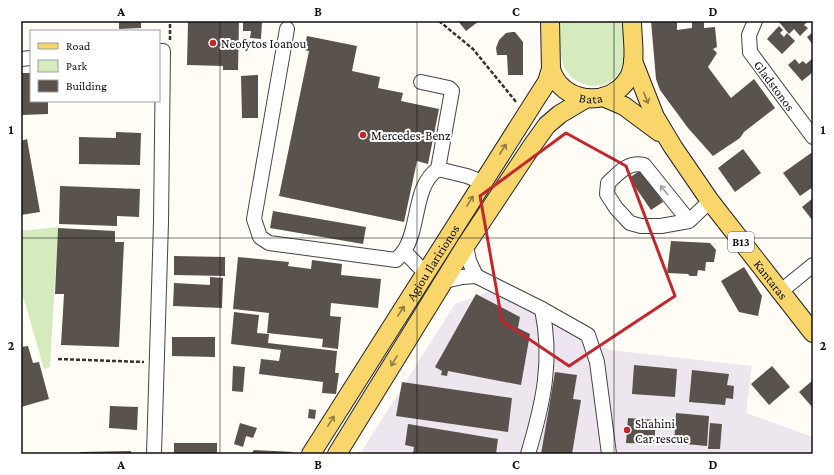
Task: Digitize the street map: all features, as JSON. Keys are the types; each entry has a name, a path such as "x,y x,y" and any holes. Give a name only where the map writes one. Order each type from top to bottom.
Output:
{"main road":[{"name":"Bata","path":"550,21 551,69 556,81 561,87 572,94 595,98 620,88 630,76 633,61 632,21"},
{"name":"Kantaras","path":"633,61 655,117 673,147 710,201 813,333"},
{"name":"Agiou Ilaririonos","path":"311,454 482,182 547,82 551,69"},
{"name":"Agiou Ilaririonos","path":"337,454 466,245 547,125 568,108 595,98"},
{"name":"Kantaras","path":"595,98 624,106 655,128 673,147"}],"street":[{"name":"Gladstonos","path":"753,25 748,42 753,58 813,137"},
{"path":"287,29 254,219 260,237 269,243 396,260 404,251 424,186 432,172 438,169 468,176 482,182"},
{"path":"154,454 161,222 161,51"},
{"path":"420,82 449,88 452,91 438,169"},
{"path":"689,221 644,165 637,163 626,166 608,183 607,194 616,208 630,223 641,226 661,226 689,221 710,201"},
{"path":"466,245 469,261 476,276"},
{"path":"404,251 425,273"},
{"path":"780,292 813,265"},
{"path":"445,281 462,277 476,276 542,309 588,335 597,362 609,454"},
{"path":"528,454 547,375 547,333 542,309"}],"path":[{"path":"161,51 171,39 170,21"},
{"path":"439,21 474,49 521,108"},
{"path":"58,359 157,362"}],"highlighted area":[{"path":"566,133 626,166 675,296 569,366 502,321 480,196"}],"shaded area":[{"path":"494,290 610,350 752,366 746,413 813,437 813,454 360,454 455,304"}],"green space":[{"path":"559,21 624,21 624,60 619,72 613,79 605,84 597,86 589,85 581,83 567,72 563,64 561,54"},
{"path":"58,227 50,367 44,369 21,289 21,231"}],"building":[{"path":"119,21 141,21 141,28 119,29"},
{"name":"Neofytos Ioanou","path":"188,21 239,21 238,70 223,70 223,66 187,65"},
{"path":"243,21 262,21 261,39 250,38 251,31 243,31"},
{"path":"458,21 479,21 466,31"},
{"path":"651,21 677,21 677,30 692,28 692,21 704,21 704,28 715,27 717,47 713,49 717,53 708,67 731,98 754,79 775,108 744,132 740,138 713,156 688,128 660,90 656,79"},
{"path":"778,21 806,21 807,22 804,25 808,28 800,36 794,29 789,34"},
{"path":"779,26 783,30 780,33 784,37 787,33 795,41 782,54 767,39"},
{"path":"515,32 523,42 523,75 508,75 507,55 497,55 496,48 499,40 506,33"},
{"path":"813,32 813,45 807,37"},
{"name":"Mercedes-Benz","path":"307,36 357,46 352,71 380,77 378,88 403,93 401,101 439,109 428,164 417,161 404,222 279,196 309,51 304,50"},
{"path":"813,58 813,72 802,81 788,65 795,59 799,64 803,61 806,64"},
{"path":"21,73 30,73 30,102 48,102 48,114 21,115"},
{"path":"258,75 258,118 242,118 241,76"},
{"path":"116,132 141,133 140,165 79,164 79,137 116,138"},
{"path":"27,139 40,212 21,215 21,141"},
{"path":"743,149 761,173 735,192 718,168"},
{"path":"811,153 813,156 813,187 800,196 783,173"},
{"path":"641,170 663,202 651,210 629,178"},
{"path":"60,186 140,189 139,217 117,216 117,226 59,224"},
{"path":"813,198 813,221 802,207"},
{"path":"273,211 366,227 363,244 270,228"},
{"path":"58,228 115,231 115,242 124,242 119,347 61,345 64,294 55,294"},
{"path":"671,241 710,243 716,250 714,262 706,262 705,271 698,270 697,276 667,273"},
{"path":"174,256 225,257 225,276 174,275"},
{"path":"238,257 289,262 288,266 311,269 312,260 342,264 341,275 381,279 378,308 331,303 330,316 341,317 338,349 322,347 323,339 267,333 269,313 233,309"},
{"path":"744,267 762,296 758,316 739,312 721,281"},
{"path":"210,277 223,278 222,308 173,306 174,283 210,285"},
{"path":"476,294 520,317 518,328 530,334 521,385 448,371 447,376 441,375 442,371 435,367"},
{"path":"234,312 259,315 257,333 269,334 268,343 337,351 335,373 339,373 336,394 322,393 323,382 259,374 261,359 279,361 281,350 231,344"},
{"path":"172,337 215,337 215,357 172,356"},
{"path":"28,346 33,363 39,362 49,399 21,407 21,347"},
{"path":"634,365 677,369 675,397 632,394"},
{"path":"233,366 245,367 243,392 232,391"},
{"path":"772,366 790,387 769,405 751,384"},
{"path":"692,370 729,374 727,385 734,386 733,399 726,398 725,405 689,402"},
{"path":"555,372 577,375 573,399 581,400 572,454 541,454"},
{"path":"813,380 813,408 799,392"},
{"path":"402,382 512,398 508,432 396,416"},
{"path":"110,406 138,407 137,430 109,428"},
{"path":"309,409 316,410 315,419 308,418"},
{"path":"676,413 709,416 707,446 674,443"},
{"path":"628,418 656,420 654,444 626,443"},
{"path":"240,423 257,428 253,438 246,436 243,447 234,444"},
{"path":"710,423 722,424 720,449 708,449"},
{"path":"408,424 498,439 496,454 413,454 414,447 405,445"},
{"path":"174,443 217,443 217,454 174,454"},
{"path":"254,450 293,452 292,454 251,454"},
{"path":"131,451 131,454 80,454 80,452"}],"place":[{"name":"Neofytos Ioanou","path":"213,43"},
{"name":"Mercedes-Benz","path":"363,135"},
{"name":"Shahini Car rescue","path":"627,430"}]}
